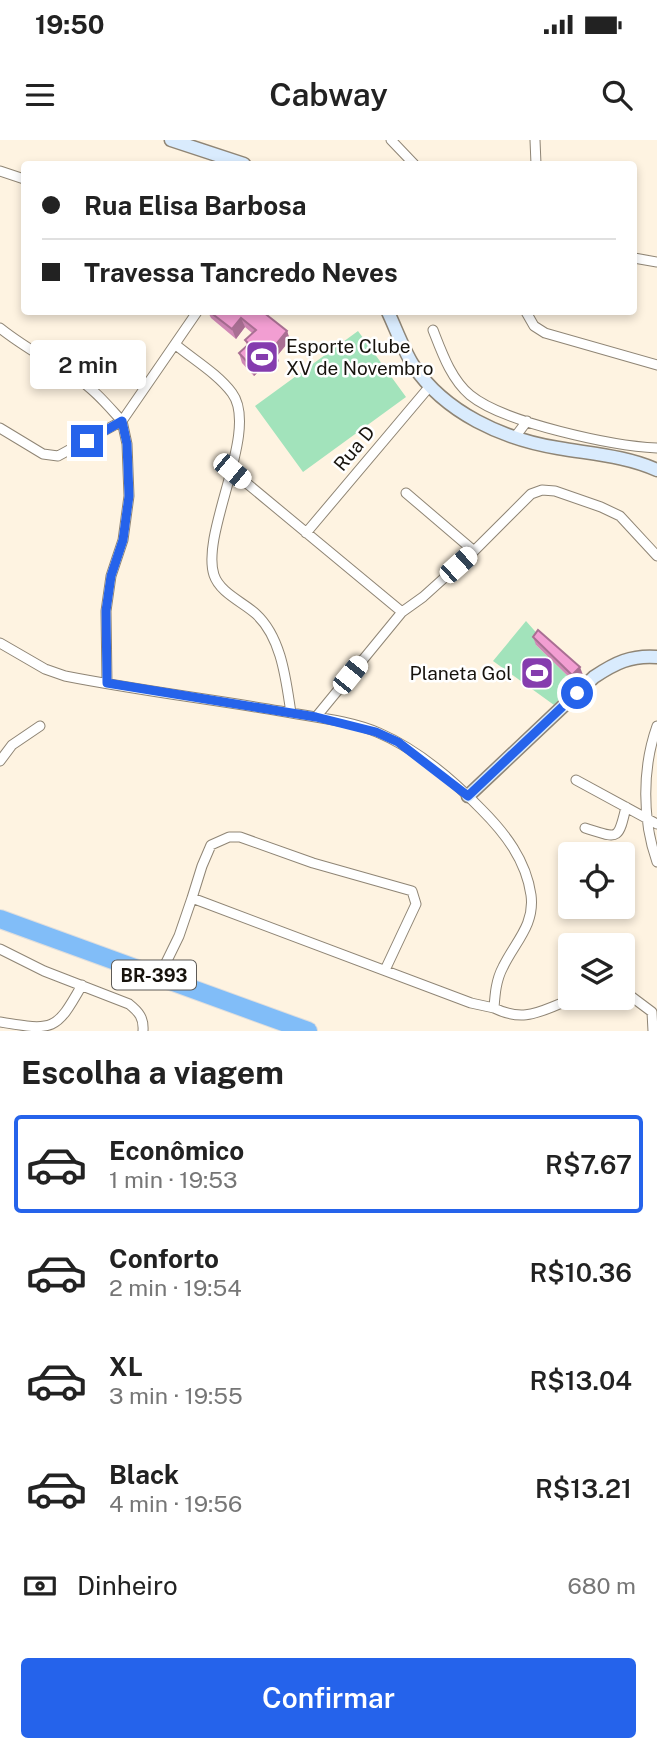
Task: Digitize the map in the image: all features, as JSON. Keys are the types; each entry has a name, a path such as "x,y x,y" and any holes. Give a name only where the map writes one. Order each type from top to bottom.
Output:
{"highway":[{"name":"BR-393","path":"0,919 308,1031"}],"street":[{"path":"171,140 235,161"},
{"path":"391,140 411,161"},
{"path":"535,140 536,161"},
{"path":"0,171 21,178"},
{"path":"637,259 657,262"},
{"path":"0,428 43,454 58,456 122,421 176,345 193,315"},
{"path":"389,315 413,365 430,386 455,408 481,424 556,448 636,461 657,470"},
{"path":"528,315 534,326 545,333 657,365"},
{"path":"0,328 38,356 79,380 96,393 122,421 127,444 129,496 123,540 111,576 106,611 107,683"},
{"path":"433,330 444,358 468,394 484,405 527,421 589,437 657,448"},
{"path":"176,345 224,385 238,402 239,423 232,471 212,564 215,578 223,589 258,616 269,630 280,660 291,713"},
{"name":"Rua D","path":"306,533 430,386"},
{"path":"515,437 527,421"},
{"path":"232,471 401,612"},
{"path":"316,717 401,612 423,597 474,551 531,494 542,489 590,503 620,516 657,556"},
{"path":"406,493 474,551"},
{"path":"0,643 45,669 65,676 316,717 376,732 398,742 468,796 503,832 526,875 531,895 529,924 502,968 494,1009"},
{"path":"468,796 594,677 616,663 639,656 657,657"},
{"path":"0,761 12,745 40,726"},
{"path":"657,726 652,769 645,797 652,821 651,846 657,862"},
{"path":"576,780 652,821"},
{"path":"585,828 611,836 617,834 626,807"},
{"path":"159,977 179,936 202,866 212,845 229,837 240,837 313,863 412,891 416,904 385,970"},
{"path":"192,898 509,1015 524,1016 558,1004"},
{"path":"0,949 44,971 129,1004 139,1012 144,1021 143,1031"},
{"path":"0,1022 50,1028 59,1024 68,1013 82,985"},
{"path":"635,1000 654,1013 653,1031"}],"green space":[{"path":"358,331 406,397 303,472 255,406"},
{"name":"Planeta Gol","path":"526,621 541,638 536,645 577,685 554,705 493,661"}],"building":[{"path":"214,315 267,315 287,331 273,348 276,351 267,360 262,355 251,366 239,353 249,344 245,340 256,330 241,318 232,329"},
{"path":"538,630 580,667 572,675 533,637"}],"place":[{"name":"Esporte Clube XV de Novembro","path":"262,357"},
{"name":"Planeta Gol","path":"537,673"}],"route":[{"path":"87,441 122,421 127,444 129,496 123,540 111,576 106,611 107,683 316,717 376,732 398,742 468,796 577,693"}]}
